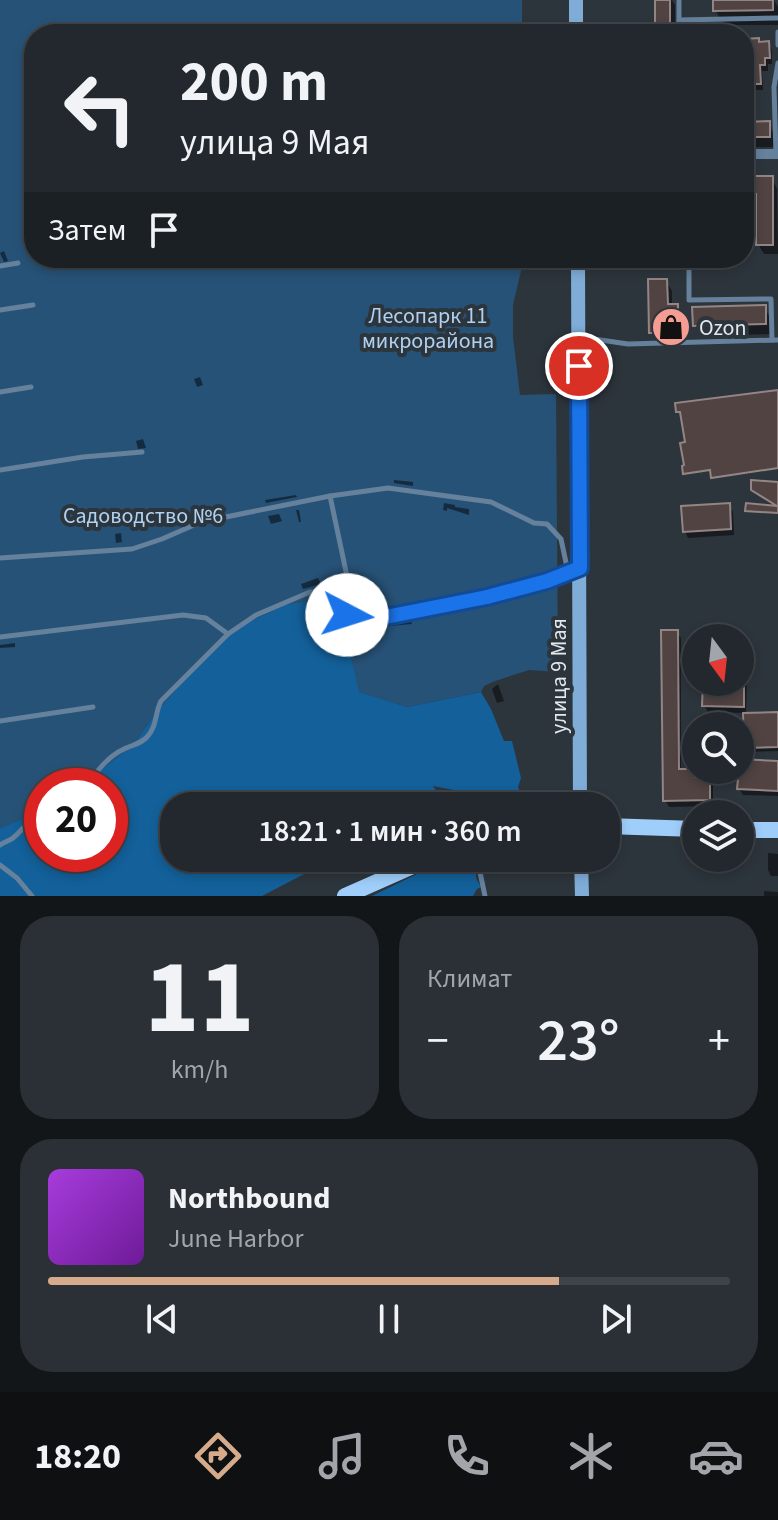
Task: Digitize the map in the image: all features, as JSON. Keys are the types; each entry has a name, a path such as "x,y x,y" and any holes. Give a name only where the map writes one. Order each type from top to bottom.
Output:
{"main road":[{"path":"576,0 576,24"},
{"name":"улица 9 Мая","path":"578,268 574,570 580,792"},
{"path":"620,826 682,829"},
{"path":"754,830 778,830"},
{"path":"345,896 399,872"},
{"path":"581,872 582,896"}],"street":[{"path":"754,154 777,154"}],"lane":[{"path":"679,0 679,24"},
{"path":"679,20 778,18"},
{"path":"778,32 778,45"},
{"path":"777,154 774,87 778,63"},
{"path":"0,266 18,263"},
{"path":"579,337 628,344 775,340 771,299 689,300 689,268"},
{"path":"0,310 33,305"},
{"path":"0,392 31,387"},
{"path":"0,470 83,457 142,452"},
{"path":"0,558 132,549 201,522 330,496 388,488 491,502 534,523 547,524 561,539 574,570 547,581 487,597 355,623 347,615 344,597 348,581 330,496"},
{"path":"100,768 110,757 150,736 161,701 228,634 256,615 310,592 346,591"},
{"path":"0,637 183,615 206,618 228,634"},
{"path":"0,721 93,707"},
{"path":"0,845 14,838 24,825"},
{"path":"0,865 17,878 32,896"},
{"path":"480,872 485,896"}],"green space":[{"name":"Садоводство №6","path":"0,0 522,0 522,24 24,24 24,268 522,268 513,305 513,337 520,395 556,394 558,672 529,670 484,686 481,692 407,707 358,692 337,597 155,714 134,744 103,768 24,768 24,818 0,828"}],"shaded area":[{"path":"337,597 359,692 407,707 481,692 504,741 512,741 521,778 518,787 520,792 459,792 433,786 437,792 160,792 160,872 308,872 262,896 0,896 0,828 24,818 24,872 128,872 128,768 103,768 134,744 155,714 226,633 285,605"},
{"path":"476,872 481,887 473,896 372,896 417,874"}],"building":[{"path":"655,0 670,0 670,24 655,24"},
{"path":"713,0 773,0 773,10 713,11"},
{"path":"754,38 759,38 759,42 769,41 770,58 765,58 765,65 760,65 761,84 754,84"},
{"path":"770,121 770,137 754,137 754,122"},
{"path":"754,176 773,176 773,245 756,245"},
{"path":"648,279 667,279 668,304 678,304 678,332 649,333"},
{"path":"766,305 766,324 693,326 692,307"},
{"path":"778,390 778,468 711,478 710,470 683,474 680,443 685,442 680,412 676,412 675,403"},
{"path":"751,480 778,482 778,513 745,511 746,503 777,506 751,490"},
{"path":"730,503 731,529 683,532 681,506"},
{"path":"661,630 678,630 679,769 682,769 682,784 710,784 710,800 663,801"},
{"path":"702,696 744,696 744,707 702,706"},
{"path":"778,712 778,747 754,748 754,713"},
{"path":"754,760 778,761 778,791 737,789 738,784 754,784"}],"place":[{"name":"Ozon","path":"671,327"}],"route":[{"path":"347,615 355,623 394,616 487,597 547,581 580,568 579,366"}],"park label":[{"name":"Лесопарк 11 микрорайона","path":"428,328"}]}
